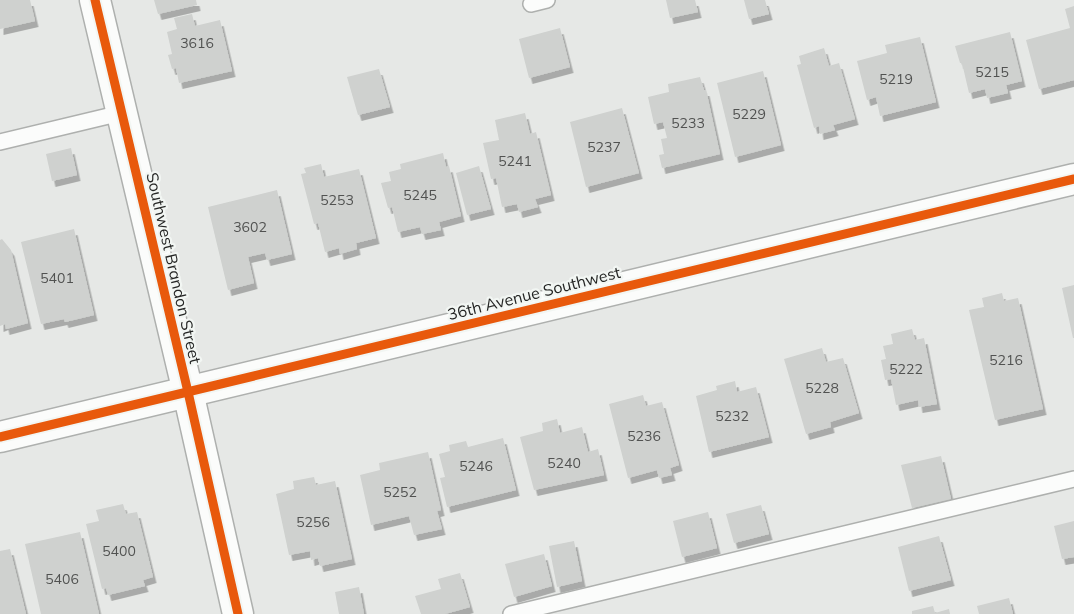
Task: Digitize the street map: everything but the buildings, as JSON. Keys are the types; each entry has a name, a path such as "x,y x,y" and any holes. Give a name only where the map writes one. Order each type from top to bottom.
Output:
{"street":[{"name":"Southwest Brandon Street","path":"95,0 238,614"},
{"name":"36th Avenue Southwest","path":"0,436 1074,179"}],"lane":[{"path":"531,4 548,0"},
{"path":"0,142 121,113"},
{"path":"511,614 1074,478"}],"cycle path":[{"path":"95,0 238,614"},
{"path":"0,437 1074,179"}]}
